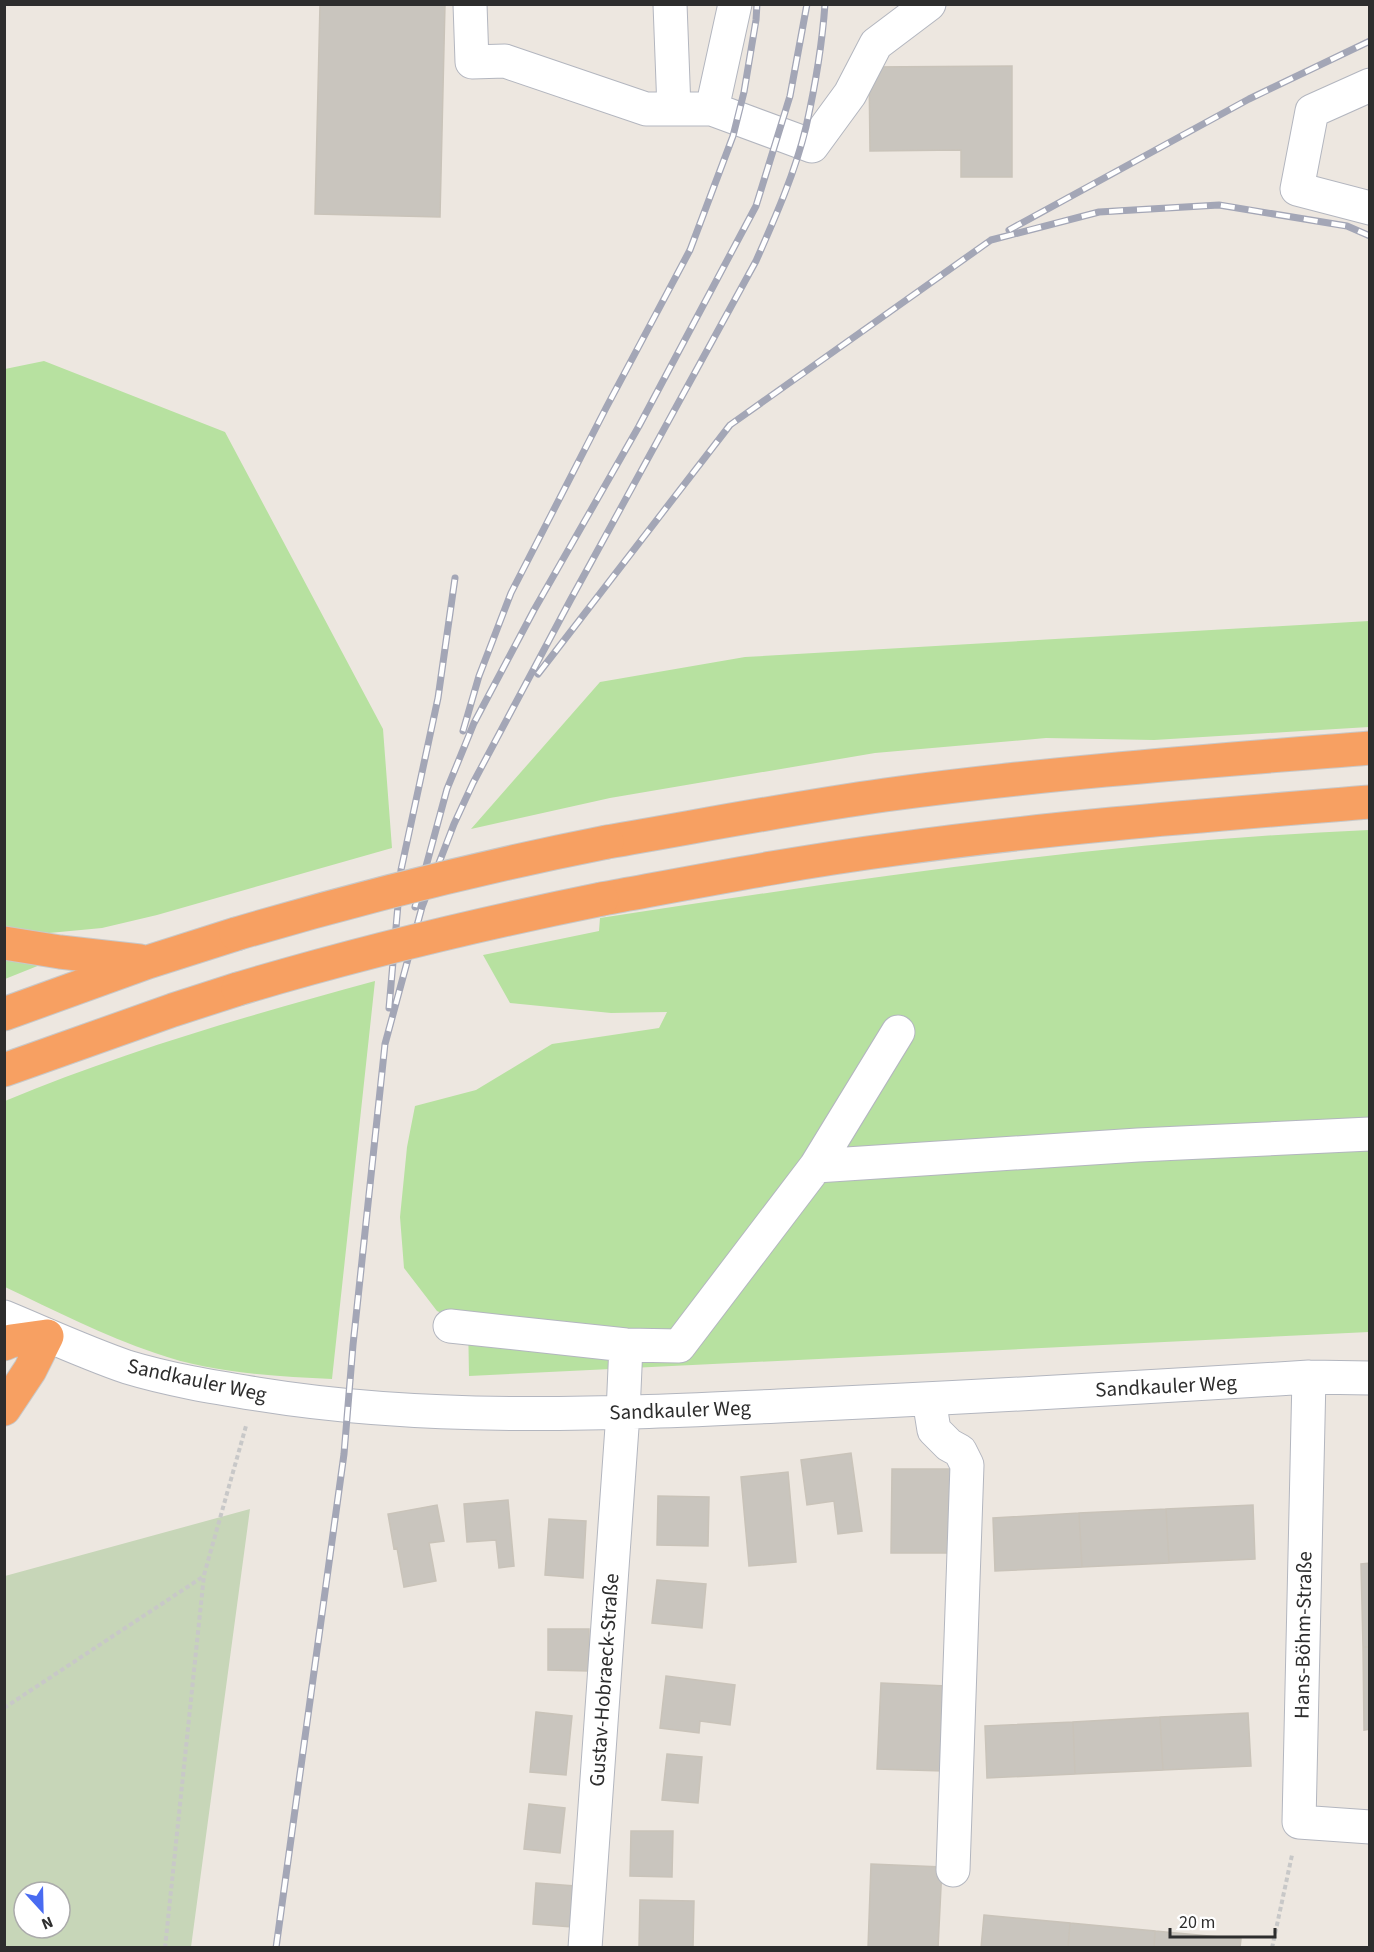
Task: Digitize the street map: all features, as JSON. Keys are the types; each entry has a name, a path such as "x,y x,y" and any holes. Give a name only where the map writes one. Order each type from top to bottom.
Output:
{"highway":[{"path":"4,1014 148,962 329,907 474,869 607,842 886,795 1117,769 1370,748"},
{"path":"4,1070 131,1024 295,972 425,938 602,899 773,867 896,848 1122,822 1370,802"},
{"path":"4,944 148,962"},
{"path":"4,1344 47,1335"},
{"path":"4,1409 30,1370 47,1335"}],"street":[{"path":"470,4 472,63 505,60 646,109 712,109 812,146 850,94 876,44 928,4"},
{"path":"670,4 674,109"},
{"path":"712,109 735,4"},
{"path":"1370,86 1312,111 1297,189 1370,208"},
{"path":"450,1326 626,1345 679,1346 816,1166 898,1032"},
{"path":"816,1166 1138,1144 1370,1134"},
{"name":"Sandkauler Weg","path":"4,1317 125,1366 170,1378 313,1403 397,1411 476,1414 623,1413 929,1400 1309,1377 1370,1378"},
{"name":"Gustav-Hobraeck-Straße","path":"585,1947 626,1345"},
{"name":"Hans-Böhm-Straße","path":"1299,1822 1309,1377"},
{"path":"929,1400 934,1430 949,1445 960,1451 967,1465 953,1870"},
{"path":"1299,1822 1370,1827"}],"path":[{"path":"165,1947 204,1575 255,1394"},
{"path":"4,1708 204,1575"},
{"path":"1272,1947 1299,1822"}],"green space":[{"path":"44,361 225,432 383,729 392,848 157,915 102,928 49,933 5,928 5,369"},
{"path":"1369,621 1369,727 1154,740 1046,738 875,753 610,798 471,829 600,682 745,657"},
{"path":"1369,830 1369,1332 469,1376 468,1319 453,1318 437,1311 404,1268 400,1217 407,1147 415,1106 476,1090 552,1044 659,1028 667,1012 611,1013 510,1003 483,955 599,931 600,918 791,889 1080,852 1272,835"},
{"path":"4,956 45,963 5,979"},
{"path":"375,981 332,1379 242,1372 176,1360 117,1339 5,1287 5,1101 96,1066 188,1035"},
{"path":"250,1509 191,1947 5,1947 5,1576"}],"building":[{"path":"320,4 445,4 440,217 315,214"},
{"path":"1012,66 1012,177 961,177 961,150 870,151 869,67"},
{"path":"851,1453 862,1531 838,1534 834,1501 807,1505 801,1460"},
{"path":"892,1469 954,1469 954,1553 891,1553"},
{"path":"788,1472 796,1562 749,1566 741,1477"},
{"path":"658,1496 709,1497 708,1546 657,1545"},
{"path":"508,1500 514,1566 499,1568 496,1540 467,1542 464,1504"},
{"path":"437,1505 444,1541 429,1543 436,1581 404,1587 388,1514"},
{"path":"1253,1505 1255,1559 1169,1563 1166,1509"},
{"path":"1166,1509 1169,1563 1082,1567 1079,1513"},
{"path":"1079,1513 1082,1567 995,1571 993,1518"},
{"path":"549,1519 586,1521 583,1578 545,1575"},
{"path":"1370,1563 1370,1647 1363,1647 1361,1564"},
{"path":"657,1580 706,1584 702,1628 652,1623"},
{"path":"548,1629 589,1629 589,1671 548,1670"},
{"path":"1363,1647 1370,1647 1370,1729 1364,1730"},
{"path":"666,1676 735,1685 730,1725 700,1721 699,1733 660,1728"},
{"path":"881,1683 946,1686 943,1771 877,1769"},
{"path":"536,1712 572,1716 566,1775 530,1772"},
{"path":"1248,1713 1251,1766 1163,1770 1160,1717"},
{"path":"1160,1717 1163,1770 1075,1774 1073,1722"},
{"path":"1073,1722 1075,1774 987,1778 985,1726"},
{"path":"667,1754 702,1757 698,1803 662,1800"},
{"path":"529,1804 565,1808 560,1853 524,1849"},
{"path":"631,1831 673,1831 672,1877 630,1876"},
{"path":"871,1864 942,1867 938,1948 868,1948"},
{"path":"536,1883 575,1886 572,1927 533,1924"},
{"path":"640,1900 694,1901 693,1948 639,1947"},
{"path":"984,1915 1070,1923 1068,1948 981,1948"},
{"path":"1070,1923 1155,1931 1154,1948 1068,1948"},
{"path":"1155,1931 1241,1939 1240,1948 1154,1948"}],"railway":[{"path":"463,731 479,676 511,593 690,250 733,136 744,92 757,4"},
{"path":"415,907 447,789 474,723 534,610 639,426 756,206 790,96 807,4"},
{"path":"276,1948 344,1454 353,1345 385,1044 422,907 454,824 473,783 756,261 784,195 801,144 818,66 825,4"},
{"path":"1009,230 1249,99 1370,41"},
{"path":"538,674 730,425 991,240 1099,212 1219,205 1347,226 1370,236"},
{"path":"389,1008 401,870 438,698 455,578"}]}
